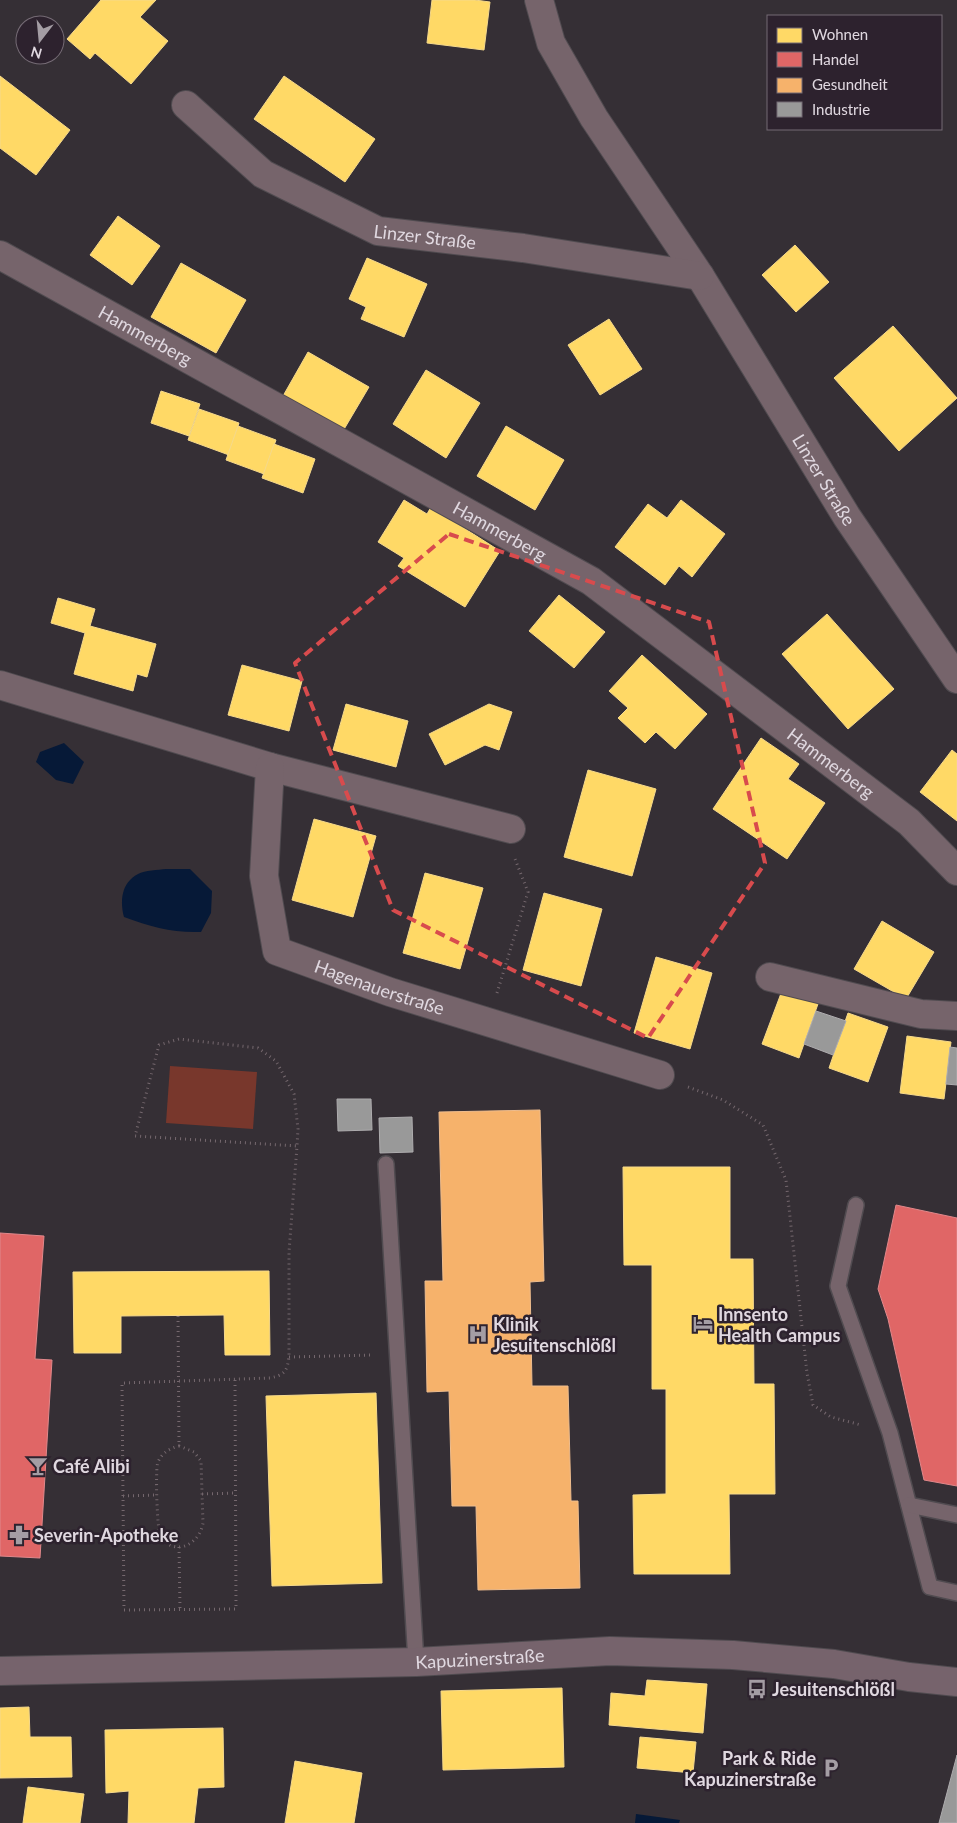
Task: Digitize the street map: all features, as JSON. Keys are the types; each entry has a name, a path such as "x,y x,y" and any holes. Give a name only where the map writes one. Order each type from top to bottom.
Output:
{"main road":[{"name":"Kapuzinerstraße","path":"0,1671 416,1662 610,1651 733,1655 834,1664 909,1677 957,1682"}],"street":[{"name":"Linzer Straße","path":"538,0 551,43 594,118 700,276 847,516 957,679"},
{"name":"Linzer Straße","path":"186,105 263,174 378,231 524,248 700,276"},
{"name":"Hammerberg","path":"0,255 591,581 910,822 957,871"},
{"path":"0,685 270,767 505,828"},
{"name":"Hagenauerstraße","path":"270,767 264,876 277,951 390,992 660,1075"},
{"path":"770,977 921,1014 957,1016"}],"lane":[{"path":"386,1164 416,1662"},
{"path":"856,1205 838,1286 890,1433 930,1587 957,1593"},
{"path":"909,1505 957,1515"}],"path":[{"path":"488,1023 528,892 505,828"},
{"path":"236,1380 236,1609 124,1610 122,1383 270,1378 282,1376 287,1370 289,1357 289,1252 297,1146 298,1129 294,1094 276,1061 258,1048 178,1039 159,1045 135,1136 297,1146"},
{"path":"660,1075 722,1100 763,1126 786,1180 807,1373 813,1405 831,1417 890,1433"},
{"path":"178,1316 178,1446"},
{"path":"289,1357 398,1355"},
{"path":"178,1446 194,1452 201,1461 202,1494 202,1532 196,1540 189,1545 179,1547 169,1544 160,1537 158,1527 157,1463 163,1454 178,1446"},
{"path":"202,1494 236,1493"},
{"path":"123,1496 157,1495"},
{"path":"179,1547 180,1609"}],"highlighted area":[{"path":"449,534 709,622 765,863 648,1038 393,910 295,663"}],"shaded area":[{"path":"170,1066 257,1072 253,1129 166,1123"}],"water":[{"path":"64,743 84,762 73,784 56,780 36,762 40,752"},
{"path":"166,869 190,869 212,891 211,913 201,932 162,929 124,917 122,899 128,882 141,873"},
{"path":"636,1814 680,1820 679,1823 635,1823"}],"building: Wohnen":[{"path":"101,0 156,0 140,17 168,41 131,84 95,53 90,59 67,39"},
{"path":"432,0 490,2 484,50 427,43"},
{"path":"0,76 70,130 36,175 0,148"},
{"path":"284,76 375,139 345,182 254,119"},
{"path":"118,216 160,246 132,285 90,255"},
{"path":"795,245 829,282 796,312 762,275"},
{"path":"367,258 427,284 404,337 361,319 366,307 349,299"},
{"path":"181,263 246,300 216,353 151,317"},
{"path":"609,319 642,369 600,395 568,345"},
{"path":"893,326 957,398 899,451 834,378"},
{"path":"308,352 369,387 343,431 283,396"},
{"path":"426,370 480,403 446,458 393,424"},
{"path":"161,391 200,404 189,436 151,423"},
{"path":"199,409 239,423 229,455 188,440"},
{"path":"238,426 276,440 264,474 226,460"},
{"path":"506,426 564,460 535,510 477,476"},
{"path":"274,444 315,459 303,493 262,478"},
{"path":"404,500 427,514 431,507 500,551 465,607 398,566 404,558 378,542"},
{"path":"681,500 725,534 692,577 679,566 665,585 615,547 648,504 667,518"},
{"path":"559,595 605,632 574,668 529,631"},
{"path":"58,598 95,609 90,626 156,644 147,677 137,674 133,691 74,674 85,633 51,623"},
{"path":"827,614 894,689 848,729 782,654"},
{"path":"642,655 707,714 675,749 656,732 645,743 618,718 628,708 609,691"},
{"path":"242,665 302,681 289,731 228,715"},
{"path":"346,704 408,721 396,767 333,750"},
{"path":"489,704 512,712 499,750 485,745 445,765 429,734"},
{"path":"761,738 799,764 788,779 825,803 787,859 713,809"},
{"path":"952,750 957,754 957,821 920,792"},
{"path":"588,770 656,789 632,876 564,857"},
{"path":"314,819 376,836 353,917 292,900"},
{"path":"425,873 483,888 460,969 403,953"},
{"path":"544,893 602,909 581,986 523,970"},
{"path":"882,921 934,952 906,999 854,969"},
{"path":"656,957 712,973 690,1049 634,1033"},
{"path":"783,988 819,1001 799,1058 762,1044"},
{"path":"848,1013 888,1027 868,1082 829,1068"},
{"path":"907,1036 951,1042 944,1099 900,1093"},
{"name":"Innsento Health Campus","path":"623,1167 730,1167 730,1259 753,1259 754,1384 774,1384 775,1494 729,1494 730,1574 634,1574 633,1495 666,1494 666,1389 652,1389 652,1265 624,1265"},
{"path":"269,1271 270,1355 225,1355 224,1315 121,1316 121,1353 74,1353 73,1272"},
{"path":"376,1393 382,1583 272,1586 266,1396"},
{"path":"647,1680 707,1684 703,1733 609,1725 611,1693 645,1696"},
{"path":"562,1688 564,1767 443,1770 441,1691"},
{"path":"29,1707 30,1737 71,1737 72,1777 0,1778 0,1708"},
{"path":"223,1728 224,1787 198,1788 194,1823 128,1823 129,1791 106,1793 105,1730"},
{"path":"640,1737 696,1742 693,1773 637,1768"},
{"path":"295,1761 362,1773 354,1823 285,1823"},
{"path":"28,1787 84,1794 80,1823 23,1823"}],"building: Handel":[{"path":"896,1205 957,1218 957,1486 924,1480 888,1319 878,1289"},
{"path":"0,1233 44,1236 35,1359 52,1360 40,1558 0,1556"}],"building: Gesundheit":[{"name":"Klinik Jesuitenschlößl","path":"540,1110 544,1281 530,1282 532,1386 568,1386 571,1501 578,1501 580,1588 478,1590 476,1506 452,1506 449,1391 427,1392 425,1281 443,1281 439,1112"}],"building: Industrie":[{"path":"816,1011 846,1021 833,1055 804,1044"},
{"path":"950,1047 957,1048 957,1085 946,1084"},
{"path":"337,1099 371,1099 372,1130 338,1131"},
{"path":"412,1117 413,1152 380,1153 379,1118"},
{"path":"957,1755 957,1823 939,1823"}],"place":[{"name":"Innsento Health Campus","path":"703,1324"},
{"name":"Klinik Jesuitenschlößl","path":"478,1334"},
{"name":"Café Alibi","path":"38,1466"},
{"name":"Severin-Apotheke","path":"19,1535"},
{"name":"Jesuitenschlößl","path":"757,1689"},
{"name":"Park & Ride Kapuzinerstraße","path":"831,1768"}]}
